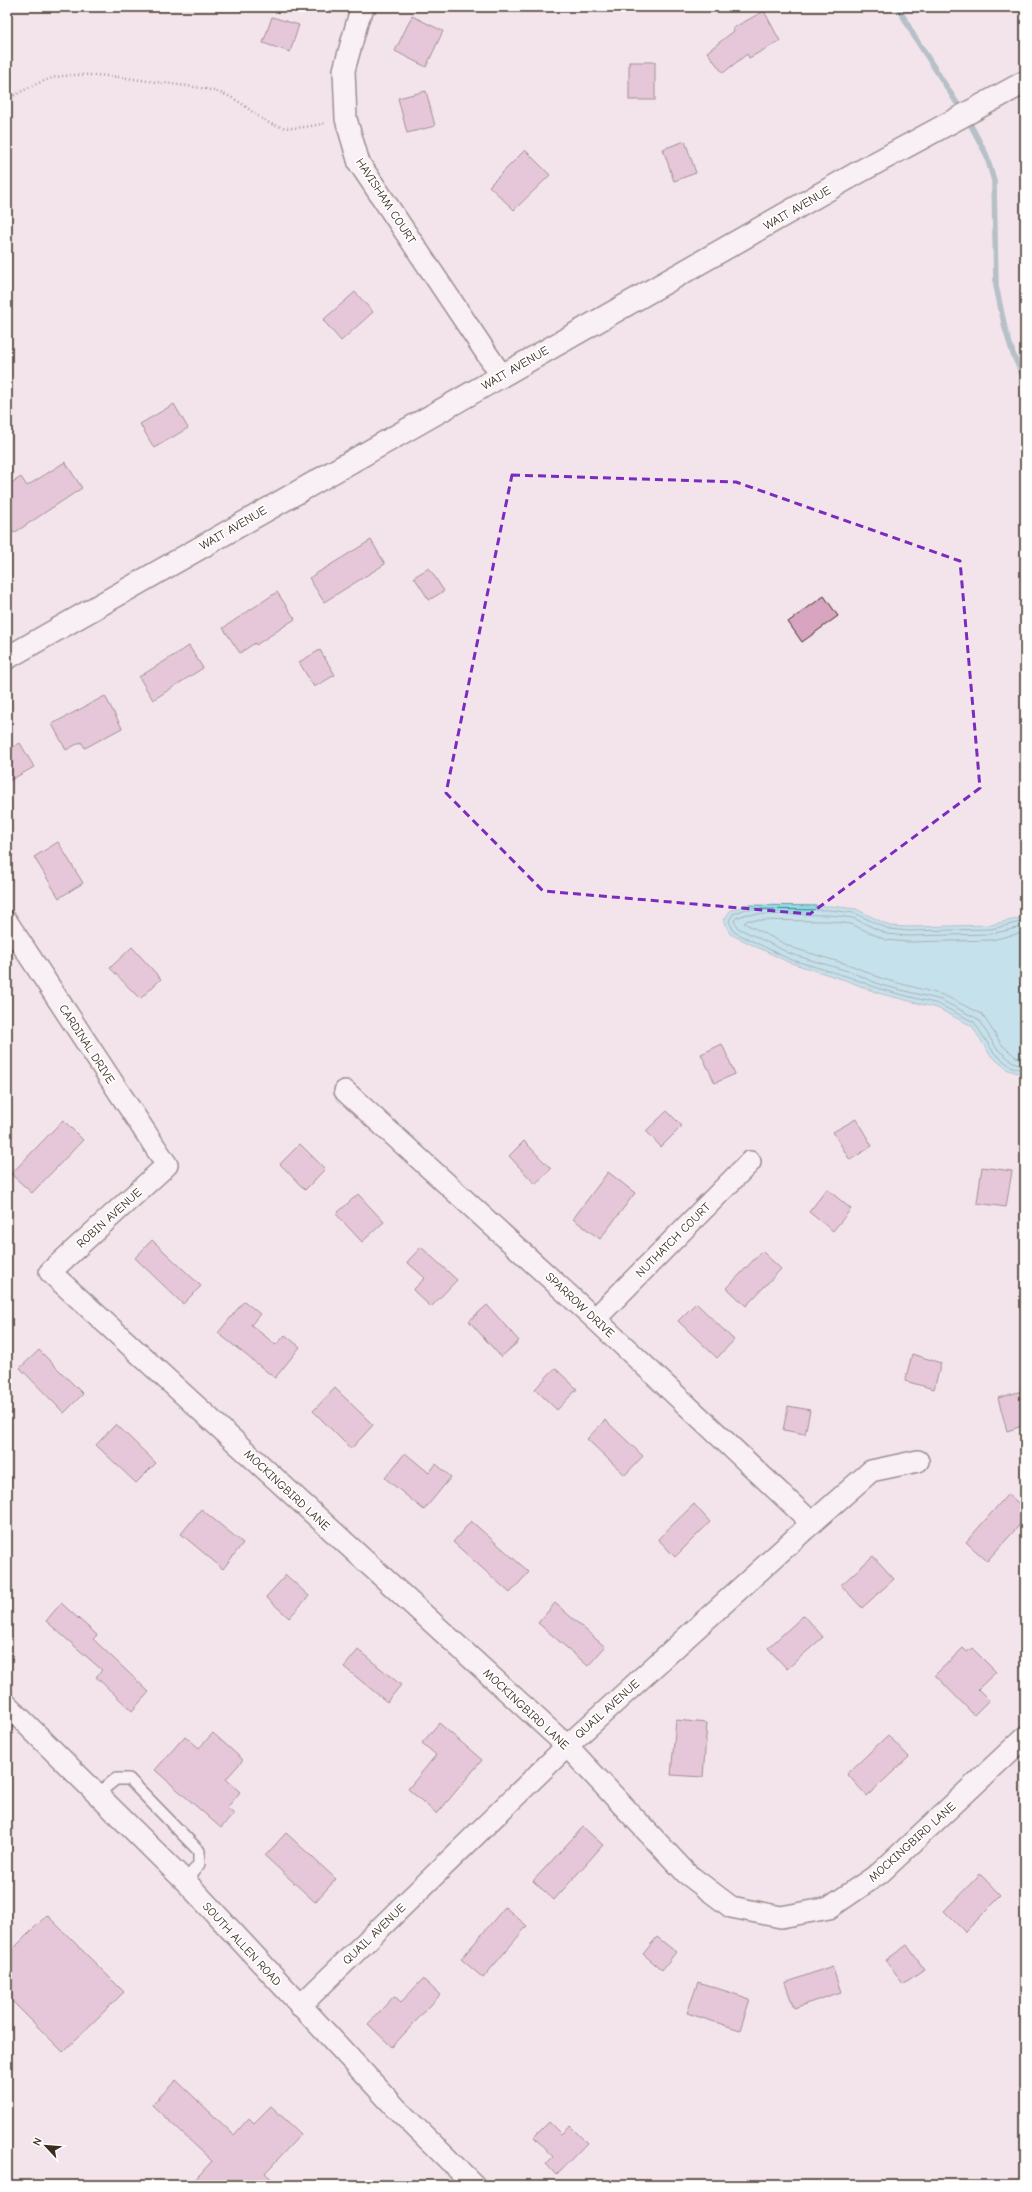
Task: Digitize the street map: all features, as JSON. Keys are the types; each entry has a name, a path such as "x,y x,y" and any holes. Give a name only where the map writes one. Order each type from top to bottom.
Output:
{"main road":[{"name":"WAIT AVENUE","path":"7,658 501,375 942,125 1025,82"}],"street":[{"name":"HAVISHAM COURT","path":"364,7 359,16 344,70 346,119 359,163 501,375"},
{"name":"CARDINAL DRIVE","path":"7,922 168,1165"},
{"name":"SPARROW DRIVE","path":"345,1091 595,1319 812,1523"},
{"name":"NUTHATCH COURT","path":"595,1319 750,1162"},
{"name":"ROBIN AVENUE","path":"50,1272 168,1165"},
{"name":"MOCKINGBIRD LANE","path":"50,1272 567,1746 686,1873 731,1907 781,1917 829,1908 880,1874 1025,1737"},
{"name":"QUAIL AVENUE","path":"300,2006 567,1746 812,1523 871,1471 918,1461"},
{"name":"SOUTH ALLEN ROAD","path":"7,1705 185,1882 396,2108 474,2185"}],"lane":[{"path":"97,1794 116,1779 128,1779 199,1851 199,1864 185,1882"}],"path":[{"path":"7,99 35,84 62,76 115,76 191,86 224,94 236,99 265,121 290,128 346,119"}],"highlighted area":[{"path":"512,475 736,482 960,561 980,788 810,914 543,891 446,793"}],"water":[{"path":"745,905 830,906 856,909 890,926 909,927 990,925 1025,917 1025,1075 1008,1070 990,1055 972,1026 937,1008 878,993 848,981 788,962 730,934 724,920 730,911"}],"building":[{"path":"764,11 780,41 749,58 747,54 723,73 707,52 734,31 733,28"},
{"path":"412,16 443,31 426,67 395,51"},
{"path":"272,17 299,25 290,52 263,43"},
{"path":"629,62 655,62 655,100 629,100"},
{"path":"426,91 435,126 407,133 398,98"},
{"path":"685,141 696,173 674,181 663,149"},
{"path":"525,150 550,175 514,210 489,186"},
{"path":"355,292 373,312 341,341 323,320"},
{"path":"174,404 188,428 154,448 140,424"},
{"path":"65,462 82,488 14,533 7,523 7,486 21,477 27,486"},
{"path":"371,540 385,564 324,602 309,578"},
{"path":"429,568 444,591 429,600 414,577"},
{"path":"277,592 295,619 256,645 255,643 240,653 223,628"},
{"path":"824,596 838,616 802,642 788,622"},
{"path":"189,646 203,668 153,700 139,677"},
{"path":"320,650 335,675 314,687 299,662"},
{"path":"105,696 122,728 85,748 81,742 66,750 52,724"},
{"path":"20,743 34,767 7,782 7,750"},
{"path":"58,842 83,883 59,898 34,857"},
{"path":"132,947 161,979 140,999 110,968"},
{"path":"722,1044 735,1074 715,1083 701,1054"},
{"path":"667,1111 682,1126 661,1147 646,1131"},
{"path":"856,1119 872,1146 850,1160 833,1132"},
{"path":"63,1120 83,1140 32,1193 11,1174"},
{"path":"524,1141 551,1169 535,1184 509,1156"},
{"path":"300,1144 325,1169 305,1190 280,1164"},
{"path":"982,1167 1012,1171 1006,1207 977,1203"},
{"path":"608,1172 635,1193 600,1239 573,1219"},
{"path":"827,1189 851,1209 833,1231 809,1212"},
{"path":"358,1194 384,1222 362,1242 336,1214"},
{"path":"152,1240 201,1286 183,1304 135,1258"},
{"path":"421,1247 457,1280 431,1307 413,1290 425,1278 407,1262"},
{"path":"762,1251 781,1269 746,1306 727,1288"},
{"path":"244,1301 260,1314 251,1325 276,1345 285,1335 300,1347 275,1378 218,1333"},
{"path":"696,1303 734,1340 717,1358 678,1321"},
{"path":"487,1305 519,1341 501,1357 469,1321"},
{"path":"39,1350 83,1394 64,1413 20,1368"},
{"path":"912,1354 941,1363 934,1389 905,1381"},
{"path":"555,1368 577,1389 557,1410 535,1389"},
{"path":"335,1388 373,1425 351,1449 313,1411"},
{"path":"1025,1390 1025,1425 1007,1431 998,1398"},
{"path":"788,1406 810,1410 805,1434 783,1430"},
{"path":"605,1420 643,1456 625,1475 587,1439"},
{"path":"116,1424 156,1463 136,1483 96,1445"},
{"path":"405,1453 429,1473 436,1464 451,1477 424,1510 385,1478"},
{"path":"1008,1494 1025,1509 1025,1519 987,1561 966,1542"},
{"path":"694,1504 710,1522 675,1557 658,1539"},
{"path":"201,1509 243,1543 223,1569 181,1534"},
{"path":"471,1521 529,1572 510,1593 453,1542"},
{"path":"873,1556 894,1579 862,1608 841,1585"},
{"path":"286,1575 309,1596 289,1618 266,1597"},
{"path":"61,1603 97,1635 93,1639 149,1692 132,1711 96,1677 102,1670 46,1621"},
{"path":"555,1603 605,1647 588,1666 538,1623"},
{"path":"804,1615 823,1637 787,1669 768,1648"},
{"path":"963,1648 967,1652 972,1648 996,1672 978,1689 989,1700 974,1715 935,1675"},
{"path":"358,1650 401,1685 387,1702 344,1667"},
{"path":"676,1720 707,1723 703,1777 671,1775"},
{"path":"439,1723 482,1760 437,1814 408,1789 436,1755 422,1743"},
{"path":"213,1733 243,1760 226,1779 240,1792 227,1808 234,1814 221,1828 155,1770 185,1736 199,1748"},
{"path":"888,1735 909,1757 867,1796 847,1774"},
{"path":"583,1827 603,1845 554,1900 533,1881"},
{"path":"286,1833 336,1879 315,1902 265,1856"},
{"path":"980,1874 1001,1896 965,1932 944,1911"},
{"path":"505,1907 527,1926 483,1978 461,1959"},
{"path":"47,1915 124,1992 63,2052 7,1996 7,1955"},
{"path":"657,1937 676,1952 662,1970 643,1954"},
{"path":"907,1945 924,1969 903,1984 886,1960"},
{"path":"832,1966 841,1992 794,2008 785,1983"},
{"path":"423,1979 440,1995 392,2047 368,2024 394,1996 401,2002"},
{"path":"698,1982 750,1999 740,2030 687,2013"},
{"path":"176,2080 234,2135 249,2118 254,2123 271,2106 301,2134 265,2173 278,2185 190,2185 212,2161 152,2105"},
{"path":"549,2122 561,2134 570,2126 587,2143 556,2175 546,2164 553,2157 534,2137"}],"waterway":[{"path":"898,7 914,36 962,111"},
{"path":"967,118 986,154 994,181 996,286 1005,328 1013,354 1025,380"}]}
